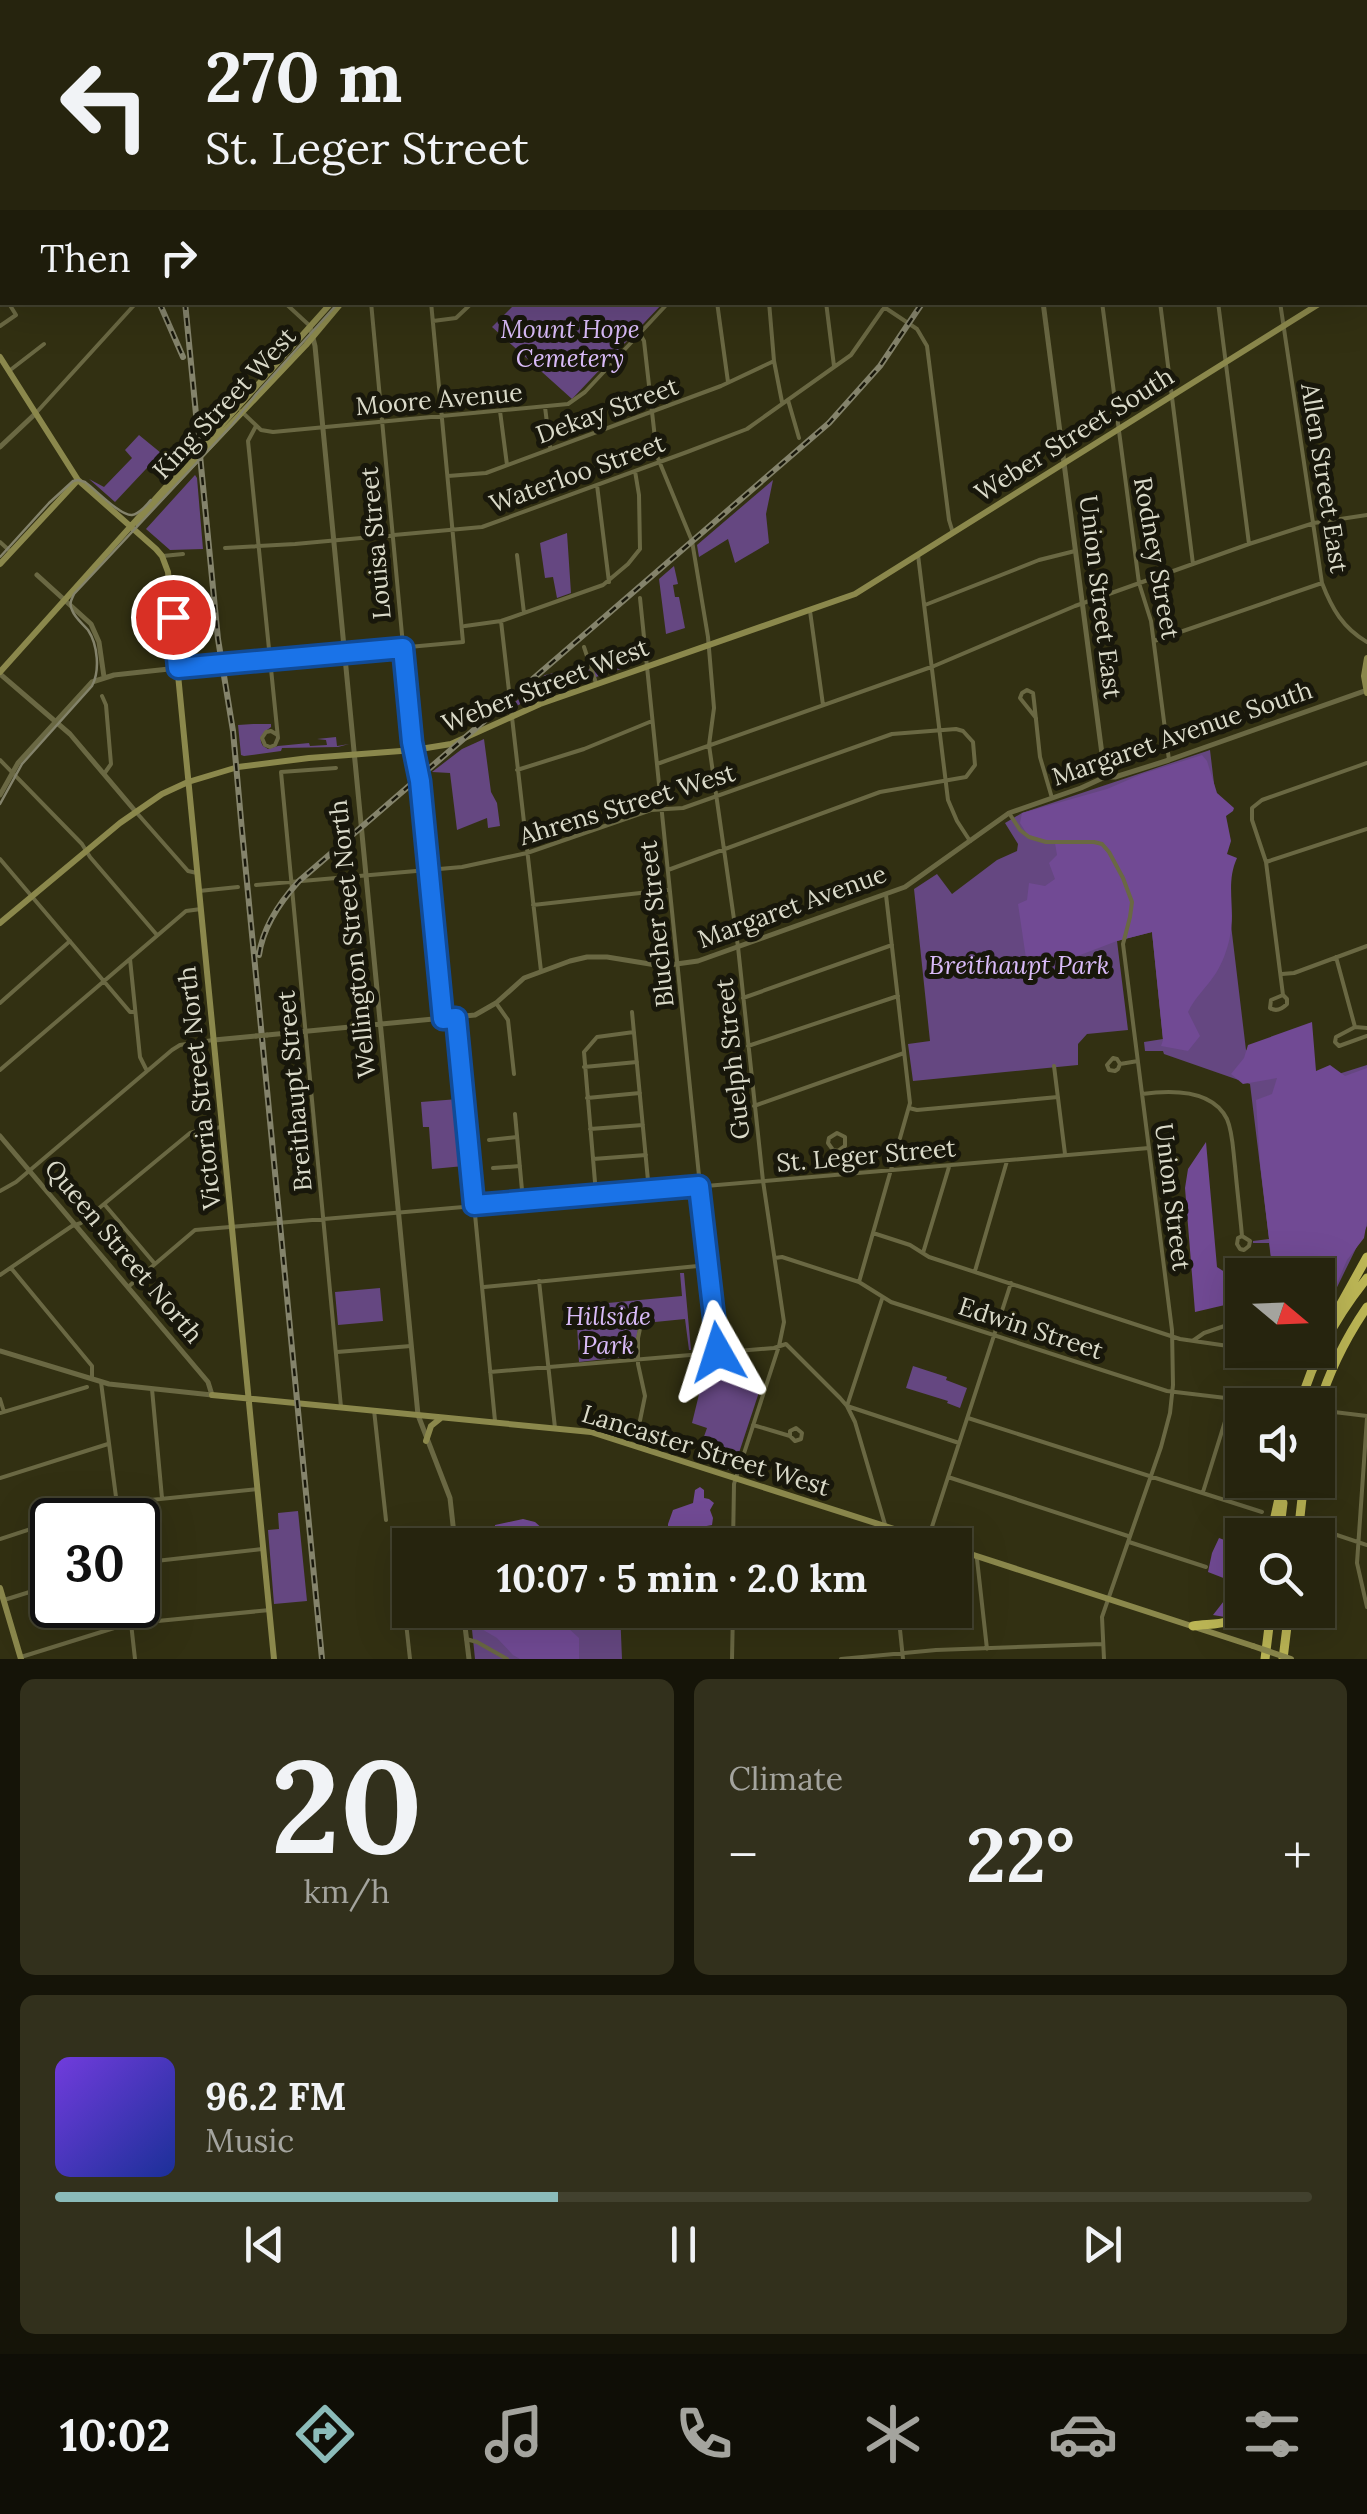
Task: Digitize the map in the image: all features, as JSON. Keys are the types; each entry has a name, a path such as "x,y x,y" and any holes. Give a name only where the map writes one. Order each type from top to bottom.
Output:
{"highway":[{"path":"1335,1314 1367,1257"},
{"path":"1335,1325 1367,1278"},
{"path":"1325,1388 1333,1364 1367,1307"},
{"path":"1193,1626 1225,1623"},
{"path":"1265,1659 1269,1628"},
{"path":"1286,1659 1288,1628"}],"main road":[{"name":"King Street West","path":"0,673 132,526 141,521 329,305"},
{"name":"King Street West","path":"240,410 314,337 340,305"},
{"name":"Weber Street South","path":"846,598 1317,305"},
{"path":"0,357 78,480 162,556"},
{"path":"0,564 78,480"},
{"name":"Victoria Street North","path":"162,556 168,572 178,668 274,1659"},
{"name":"Weber Street West","path":"0,923 136,812 188,782 238,767 451,744 596,683 846,598"},
{"path":"1367,658 1367,691"},
{"name":"Lancaster Street West","path":"212,1395 597,1433 892,1528"},
{"path":"426,1441 431,1426 442,1418"},
{"path":"972,1555 1286,1659"},
{"path":"0,1588 21,1658"}],"street":[{"path":"0,326 16,316 10,305"},
{"path":"0,446 134,305"},
{"path":"287,305 310,326"},
{"name":"Louisa Street","path":"370,305 443,1019"},
{"path":"0,796 12,773 56,722 92,682 104,677 461,643 463,626 431,305"},
{"path":"433,321 456,318 470,305"},
{"name":"Moore Avenue","path":"256,426 273,432 568,404 666,305"},
{"path":"717,305 728,383"},
{"path":"769,305 774,361 799,438"},
{"path":"826,305 834,366"},
{"name":"Waterloo Street","path":"224,548 482,527 660,462 747,429 856,350 883,305"},
{"path":"885,305 917,329 926,346 953,533"},
{"name":"Union Street East","path":"1043,305 1104,777"},
{"name":"Rodney Street","path":"1102,305 1139,583 1151,620 1169,760"},
{"path":"1160,305 1194,564"},
{"path":"1218,305 1249,544"},
{"name":"Allen Street East","path":"1280,305 1322,584 1342,623 1367,642"},
{"name":"Wellington Street North","path":"310,326 418,1414 450,1498 454,1528"},
{"name":"Guelph Street","path":"640,334 644,340 657,456 692,541 709,645 714,713 708,744 738,947 763,1181 784,1322 736,1478 734,1528"},
{"path":"8,371 44,344"},
{"name":"Dekay Street","path":"448,476 486,473 728,383 774,361"},
{"path":"546,407 551,448"},
{"path":"240,410 256,426 248,441 276,734"},
{"path":"500,411 507,465"},
{"path":"463,626 501,622 608,582 628,564 640,549 639,495 634,471"},
{"path":"596,485 608,582"},
{"path":"657,764 934,666 1083,603 1249,544 1314,523 1367,515"},
{"path":"0,542 11,552"},
{"path":"925,605 1039,560 1075,550"},
{"path":"162,556 183,554"},
{"path":"517,554 524,613"},
{"path":"918,554 948,800 970,841"},
{"path":"37,575 86,618 96,633 104,677"},
{"path":"1154,641 1322,584"},
{"name":"Blucher Street","path":"640,598 718,1352"},
{"path":"810,610 823,705"},
{"path":"501,622 541,971"},
{"path":"584,648 596,683"},
{"path":"0,673 83,749 188,871 197,873"},
{"path":"1036,718 1020,698 1027,690 1033,693 1036,718 1040,757 1052,798"},
{"name":"Margaret Avenue South","path":"1009,813 1104,777 1169,760 1367,691"},
{"path":"102,696 111,764 104,774"},
{"path":"518,770 652,721"},
{"path":"668,870 880,792 966,776 975,765 973,742 956,728 940,729"},
{"name":"Ahrens Street West","path":"256,884 462,867 527,853 651,810 684,808 715,798 892,734 940,729"},
{"path":"0,760 64,824 157,936"},
{"path":"1283,994 1266,862 1252,820 1254,805 1367,763"},
{"name":"Breithaupt Street","path":"336,768 281,772 342,1407"},
{"name":"Margaret Avenue","path":"0,1191 16,1182 178,1046 475,1015 496,1003 524,978 587,957 647,964 698,962 912,884 1009,813"},
{"name":"Union Street","path":"1009,813 1028,837 1055,843 1102,844 1116,862 1132,902 1123,944 1172,1336 1173,1392 1166,1431 1102,1617 1104,1659"},
{"path":"1266,862 1367,828"},
{"path":"0,859 130,1012 135,1012"},
{"path":"199,891 238,886"},
{"path":"533,906 670,890"},
{"path":"859,1282 909,1108 886,894"},
{"path":"0,1070 188,910 201,910"},
{"path":"0,1003 70,941"},
{"path":"743,998 892,945"},
{"path":"1281,974 1294,973 1367,946"},
{"path":"1336,957 1355,1027"},
{"path":"130,959 141,1060 147,1070"},
{"path":"748,1046 898,996"},
{"path":"496,1003 508,1020 514,1074"},
{"path":"632,1012 649,1191"},
{"path":"456,1018 495,1422"},
{"path":"1367,1028 1355,1027 1336,1037 1335,1042 1339,1046 1367,1036"},
{"path":"596,1196 584,1052 596,1036 634,1032"},
{"path":"754,1106 904,1053"},
{"path":"584,1067 636,1062"},
{"path":"1120,1064 1138,1062"},
{"path":"1054,1066 1065,1154"},
{"path":"1142,1094 1182,1092 1214,1104 1224,1114 1231,1132 1242,1236"},
{"path":"587,1098 640,1093"},
{"path":"909,1108 1058,1098"},
{"path":"515,1114 523,1201"},
{"path":"590,1129 643,1125"},
{"path":"0,1276 105,1205 190,1133 223,1127"},
{"name":"Queen Street North","path":"0,1136 208,1382 212,1395"},
{"path":"489,1140 517,1137"},
{"name":"St. Leger Street","path":"128,1287 195,1230 1149,1148"},
{"path":"838,1151 841,1174"},
{"path":"593,1160 646,1155"},
{"path":"974,1271 1007,1160"},
{"path":"923,1253 950,1165"},
{"path":"493,1168 520,1166"},
{"path":"105,1205 155,1264"},
{"path":"873,1233 974,1271 1172,1336 1225,1345"},
{"name":"Edwin Street","path":"775,1258 796,1260 859,1282 882,1298 1173,1392 1225,1398"},
{"path":"482,1287 708,1265"},
{"path":"10,1268 92,1366 92,1379"},
{"path":"540,1281 555,1428"},
{"path":"931,1528 1011,1283"},
{"path":"847,1406 882,1298"},
{"path":"635,1445 645,1396 638,1359 641,1324"},
{"path":"1194,1340 1225,1326"},
{"path":"490,1372 786,1344 847,1406 886,1526"},
{"path":"336,1352 411,1346"},
{"path":"0,1350 102,1382 212,1395"},
{"path":"102,1382 115,1498"},
{"path":"0,1399 2,1413 87,1387"},
{"path":"152,1389 162,1498 258,1489"},
{"path":"847,1406 959,1443"},
{"path":"374,1410 386,1520"},
{"path":"1335,1412 1367,1417 1357,1562 1367,1607"},
{"path":"968,1418 1262,1512"},
{"path":"1203,1492 1225,1421"},
{"path":"752,1425 790,1436"},
{"path":"0,1478 108,1444"},
{"path":"948,1476 1206,1567"},
{"path":"0,1539 30,1529"},
{"path":"1335,1535 1367,1545"},
{"path":"160,1561 264,1549"},
{"path":"977,1557 987,1649"},
{"path":"4,1600 30,1592"},
{"path":"160,1621 270,1610"},
{"path":"21,1658 118,1628"},
{"path":"131,1628 134,1659"},
{"path":"407,1628 410,1659"},
{"path":"465,1628 469,1659"},
{"path":"732,1628 732,1659"},
{"path":"900,1628 903,1656"},
{"path":"466,1639 506,1659"},
{"path":"842,1659 1102,1644"}],"green space":[{"name":"Mount Hope Cemetery","path":"514,305 661,305 572,399 492,327"},
{"path":"139,435 161,453 115,502 89,479 104,487 132,458 125,450"},
{"path":"195,475 203,549 170,550 146,529"},
{"path":"773,480 766,514 769,543 735,563 728,539 699,557 697,545"},
{"path":"567,533 571,593 557,598 553,577 545,578 540,543"},
{"path":"674,566 678,584 673,585 675,597 679,597 685,628 666,634 659,579"},
{"path":"642,652 640,663 533,697 515,707 514,703 545,675"},
{"path":"271,724 261,740 268,749 309,743 327,745 326,740 317,739 336,737 337,746 349,744 338,747 282,748 241,755 238,725"},
{"path":"484,739 500,826 488,828 487,818 457,830 450,773 432,772 462,749"},
{"name":"Breithaupt Park","path":"1210,750 1246,1050 1313,1082 1367,1065 1367,1226 1335,1291 1335,1258 1271,1258 1269,1243 1253,1243 1269,1239 1250,1084 1163,1051 1145,1051 1144,1042 1163,1039 1152,932 1117,941 1128,1030 1087,1034 1078,1044 1078,1065 913,1081 908,1044 930,1041 914,889 937,874 952,894 997,860 1017,851 1018,844 1005,823 1022,813"},
{"path":"458,1099 464,1166 432,1169 429,1127 423,1127 421,1102"},
{"name":"Hillside Park","path":"680,1273 684,1273 691,1350 685,1319 645,1323 639,1324 633,1356 579,1362 576,1306 682,1296"},
{"path":"380,1288 383,1321 338,1325 335,1292"},
{"path":"723,1355 724,1367 743,1365 744,1376 762,1383 733,1471 696,1459 707,1428 692,1423 703,1378 694,1375 696,1368 712,1367 713,1356"},
{"path":"913,1366 967,1388 960,1408 906,1388"},
{"path":"298,1511 307,1601 274,1604 268,1530 279,1529 278,1513"},
{"path":"472,1628 621,1628 622,1659 475,1659"}],"shaded area":[{"path":"1202,755 1217,793 1234,808 1226,816 1231,841 1227,854 1237,858 1232,877 1229,941 1218,969 1188,1012 1200,1036 1188,1051 1161,1046 1152,932 1046,968 1048,958 1039,957 1035,968 1027,965 1018,904 1027,900 1029,883 1045,886 1055,879 1049,863 1057,855 1055,843 1029,837 1020,823 1022,813 1107,789"},
{"path":"1312,1022 1316,1071 1330,1065 1345,1076 1367,1068 1367,1221 1364,1238 1347,1260 1335,1288 1335,1258 1271,1258 1256,1100 1272,1094 1277,1078 1243,1084 1231,1074 1244,1058 1248,1045"},
{"path":"1206,1142 1217,1267 1225,1272 1225,1305 1195,1312 1185,1188 1188,1169"},
{"path":"700,1487 704,1498 714,1503 710,1510 712,1525 668,1528 673,1510 693,1503 695,1490"},
{"path":"523,1519 542,1528 495,1528"},
{"path":"1219,1538 1225,1540 1225,1579 1208,1572"},
{"path":"1225,1600 1225,1617 1213,1615"},
{"path":"480,1628 568,1628 579,1638 579,1659 520,1659"}],"tram line":[{"path":"0,804 22,764 95,680 96,650 88,630 72,610 74,594 232,425 336,305"},
{"path":"0,557 73,481 85,482 127,514 138,513 151,500"}],"railway":[{"path":"160,305 183,357"},
{"path":"185,305 218,639 233,731 322,1659"},
{"path":"259,955 273,915 299,881 829,423 880,366 921,305"}],"route":[{"path":"173,617 178,668 403,648 443,1019 456,1018 474,1205 699,1186 718,1352"}]}
